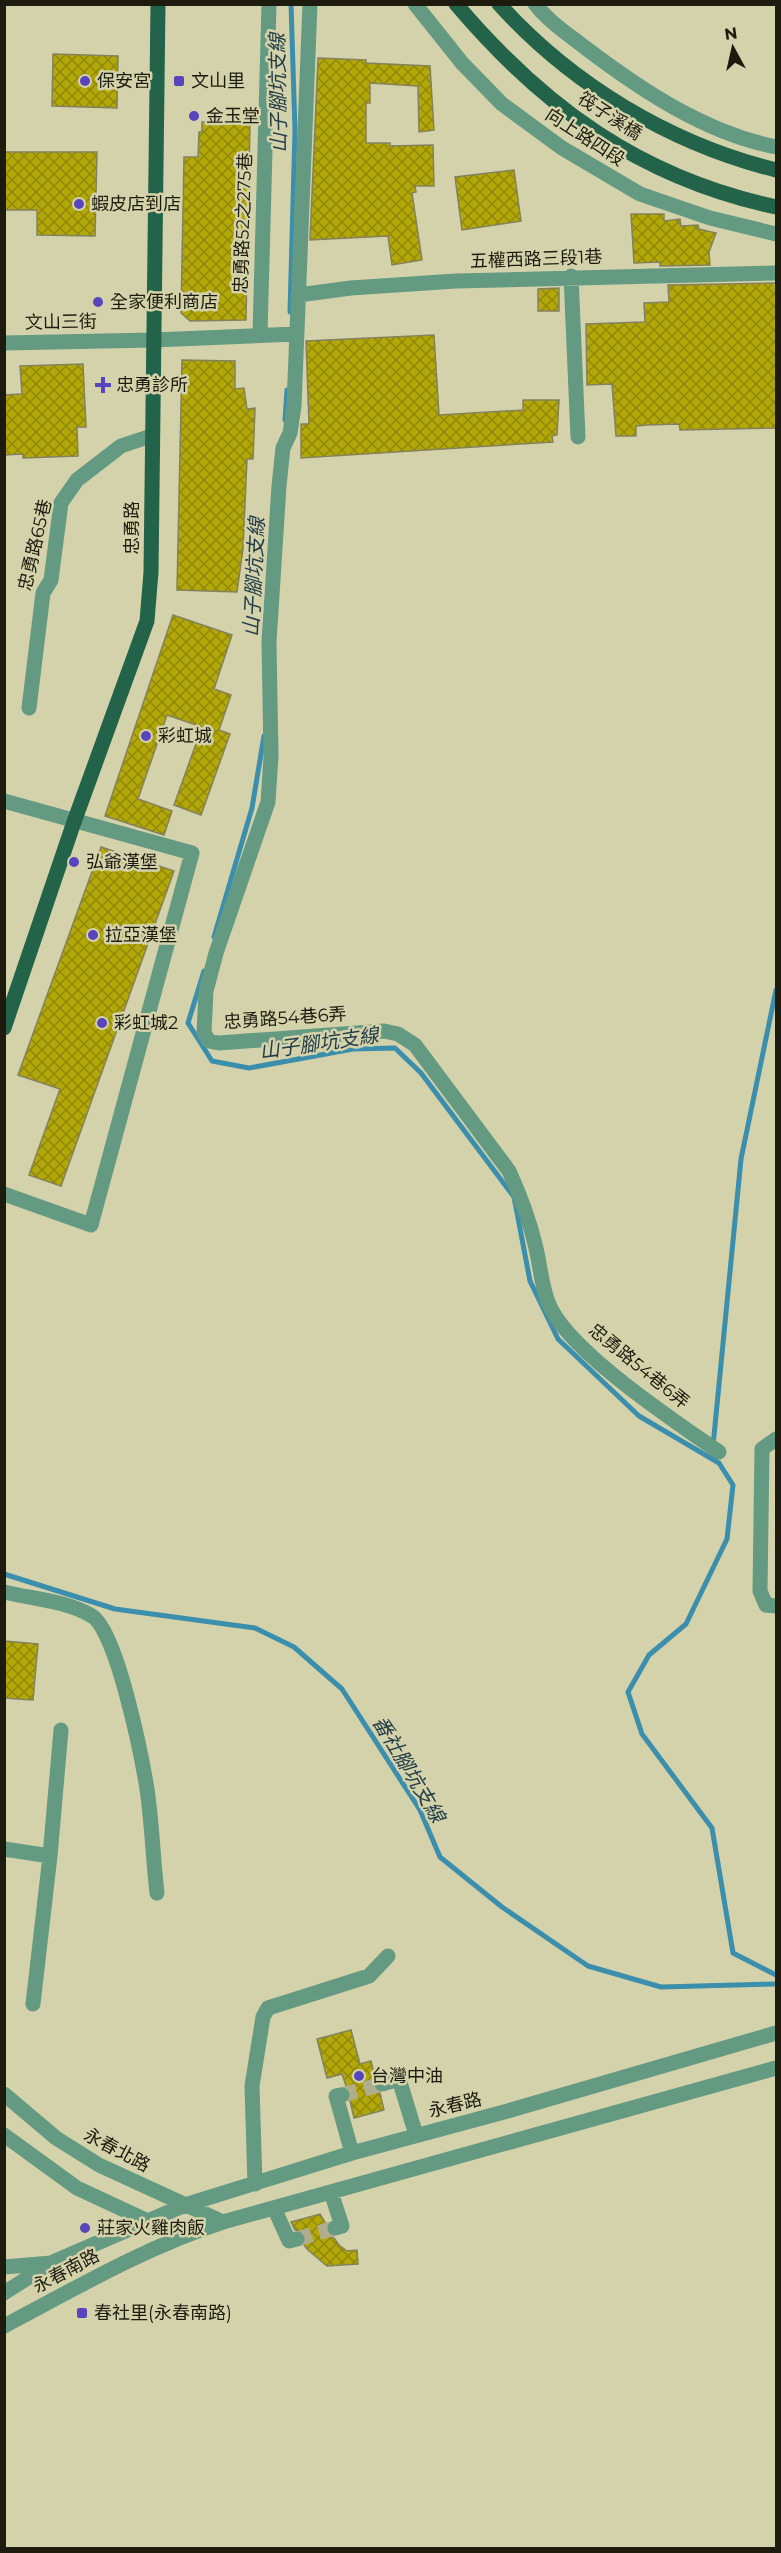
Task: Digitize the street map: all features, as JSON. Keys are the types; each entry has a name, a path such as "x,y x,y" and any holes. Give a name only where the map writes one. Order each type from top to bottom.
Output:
{"main road":[{"name":"忠勇路","path":"4,1028 74,822 147,621 151,572 158,4"},
{"name":"筏子溪橋","path":"456,4 496,51 523,77 553,102 600,135 649,164 684,179 720,192 777,207"},
{"name":"筏子溪橋","path":"499,4 541,46 569,69 629,110 728,156 777,170"}],"street":[{"name":"忠勇路52之275巷","path":"260,334 269,4"},
{"path":"154,340 296,333 310,4"},
{"name":"向上路四段","path":"415,4 462,63 502,104 562,147 640,194 710,218 777,234"},
{"path":"535,4 562,30 650,93 692,118 751,142 777,147"},
{"name":"五權西路三段1巷","path":"298,295 351,288 571,276 777,273"},
{"path":"571,276 578,437"},
{"name":"忠勇路54巷6弄","path":"296,333 294,406 290,433 283,448 269,642 271,756 268,802 216,953 206,991 204,1033 209,1041 219,1043 384,1030 398,1034 415,1045 509,1171 520,1195 535,1244 548,1304 570,1335 611,1372 719,1452"},
{"name":"文山三街","path":"4,343 154,340"},
{"name":"忠勇路65巷","path":"29,708 43,593 51,580 61,503 77,480 121,446 151,436"},
{"path":"4,801 192,854 91,1225 4,1194"},
{"path":"777,1439 762,1449 760,1591 766,1605 777,1606"},
{"path":"4,1592 65,1605 94,1617 110,1640 130,1711 147,1789 156,1893"},
{"path":"33,2004 50,1856 61,1730"},
{"path":"4,1849 50,1856"},
{"path":"255,2184 252,2086 263,2017 268,2008 369,1976 388,1956"},
{"name":"永春路","path":"146,2222 185,2205 352,2153 504,2112 777,2033"},
{"path":"4,2135 77,2188 180,2236 223,2222 777,2068"},
{"path":"382,2084 399,2079 416,2135"},
{"name":"永春北路","path":"4,2094 56,2138 99,2165 223,2222"},
{"path":"342,2095 336,2096 352,2153"},
{"path":"331,2193 342,2226 335,2228"},
{"path":"274,2208 289,2241 297,2239"},
{"name":"永春南路","path":"4,2294 51,2263 146,2222"},
{"name":"永春南路","path":"4,2326 139,2254 180,2236"},
{"path":"4,2267 51,2263"}],"building":[{"name":"保安宮","path":"53,54 118,56 117,108 52,106"},
{"path":"318,58 430,66 434,130 419,132 418,86 370,83 370,103 366,103 366,143 390,143 390,146 433,145 434,186 415,186 416,192 412,193 422,260 392,265 388,236 310,240"},
{"path":"202,122 250,123 246,320 190,321 181,313 184,157 198,157 199,132 202,132"},
{"path":"4,152 97,152 95,236 37,235 37,210 4,210"},
{"path":"514,170 521,221 462,230 455,177"},
{"path":"631,214 664,214 664,221 680,219 681,226 698,225 699,229 716,233 709,252 710,265 660,266 660,262 634,263"},
{"path":"776,283 777,428 680,430 679,424 647,425 636,426 636,436 616,436 612,384 587,385 586,324 645,322 644,303 669,302 668,285"},
{"path":"559,288 559,311 538,311 538,289"},
{"path":"434,335 439,415 523,410 523,400 559,400 557,435 552,436 553,442 301,458 301,424 309,424 306,341"},
{"path":"182,360 235,361 235,389 244,388 247,409 255,408 253,459 247,459 243,549 237,592 177,590"},
{"path":"83,364 86,427 77,427 78,456 23,458 23,454 4,455 4,395 22,394 20,366"},
{"path":"173,615 232,635 214,689 231,695 219,730 230,734 201,815 174,805 202,727 167,715 138,799 172,811 164,835 105,816"},
{"path":"101,847 174,871 61,1186 29,1175 60,1089 18,1075"},
{"path":"4,1641 38,1644 33,1700 4,1698"},
{"name":"台灣中油","path":"351,2030 360,2064 371,2061 375,2077 373,2086 380,2093 384,2110 354,2118 350,2101 351,2093 342,2074 327,2078 317,2039"},
{"path":"320,2214 326,2224 328,2235 347,2251 357,2250 358,2264 327,2266 304,2245 307,2237 304,2233 295,2230 291,2222"}],"waterway":[{"name":"山子腳坑支線","path":"290,312 295,130 291,4"},
{"name":"山子腳坑支線","path":"285,420 287,390"},
{"name":"山子腳坑支線","path":"214,937 252,808 264,736"},
{"name":"山子腳坑支線","path":"204,971 188,1023 212,1061 249,1068 353,1049 395,1048 421,1073 514,1197 530,1281 558,1339 639,1416 719,1463 733,1485 727,1539 686,1624 649,1655 628,1692 642,1734 712,1828 733,1953 776,1975"},
{"path":"713,1446 741,1159 776,990"},
{"name":"番社腳坑支線","path":"4,1574 115,1609 255,1628 294,1647 342,1689 420,1810 440,1857 502,1907 588,1966 661,1987 776,1984"}],"tunnel":[{"path":"342,2095 382,2084"},
{"path":"297,2239 335,2228"}],"place":[{"name":"保安宮","path":"85,81"},
{"name":"文山里","path":"179,81"},
{"name":"金玉堂","path":"194,116"},
{"name":"蝦皮店到店","path":"79,204"},
{"name":"全家便利商店","path":"98,302"},
{"name":"忠勇診所","path":"103,385"},
{"name":"彩虹城","path":"146,736"},
{"name":"弘爺漢堡","path":"74,862"},
{"name":"拉亞漢堡","path":"93,935"},
{"name":"彩虹城2","path":"102,1023"},
{"name":"台灣中油","path":"359,2076"},
{"name":"莊家火雞肉飯","path":"85,2228"},
{"name":"春社里(永春南路)","path":"82,2313"}]}
